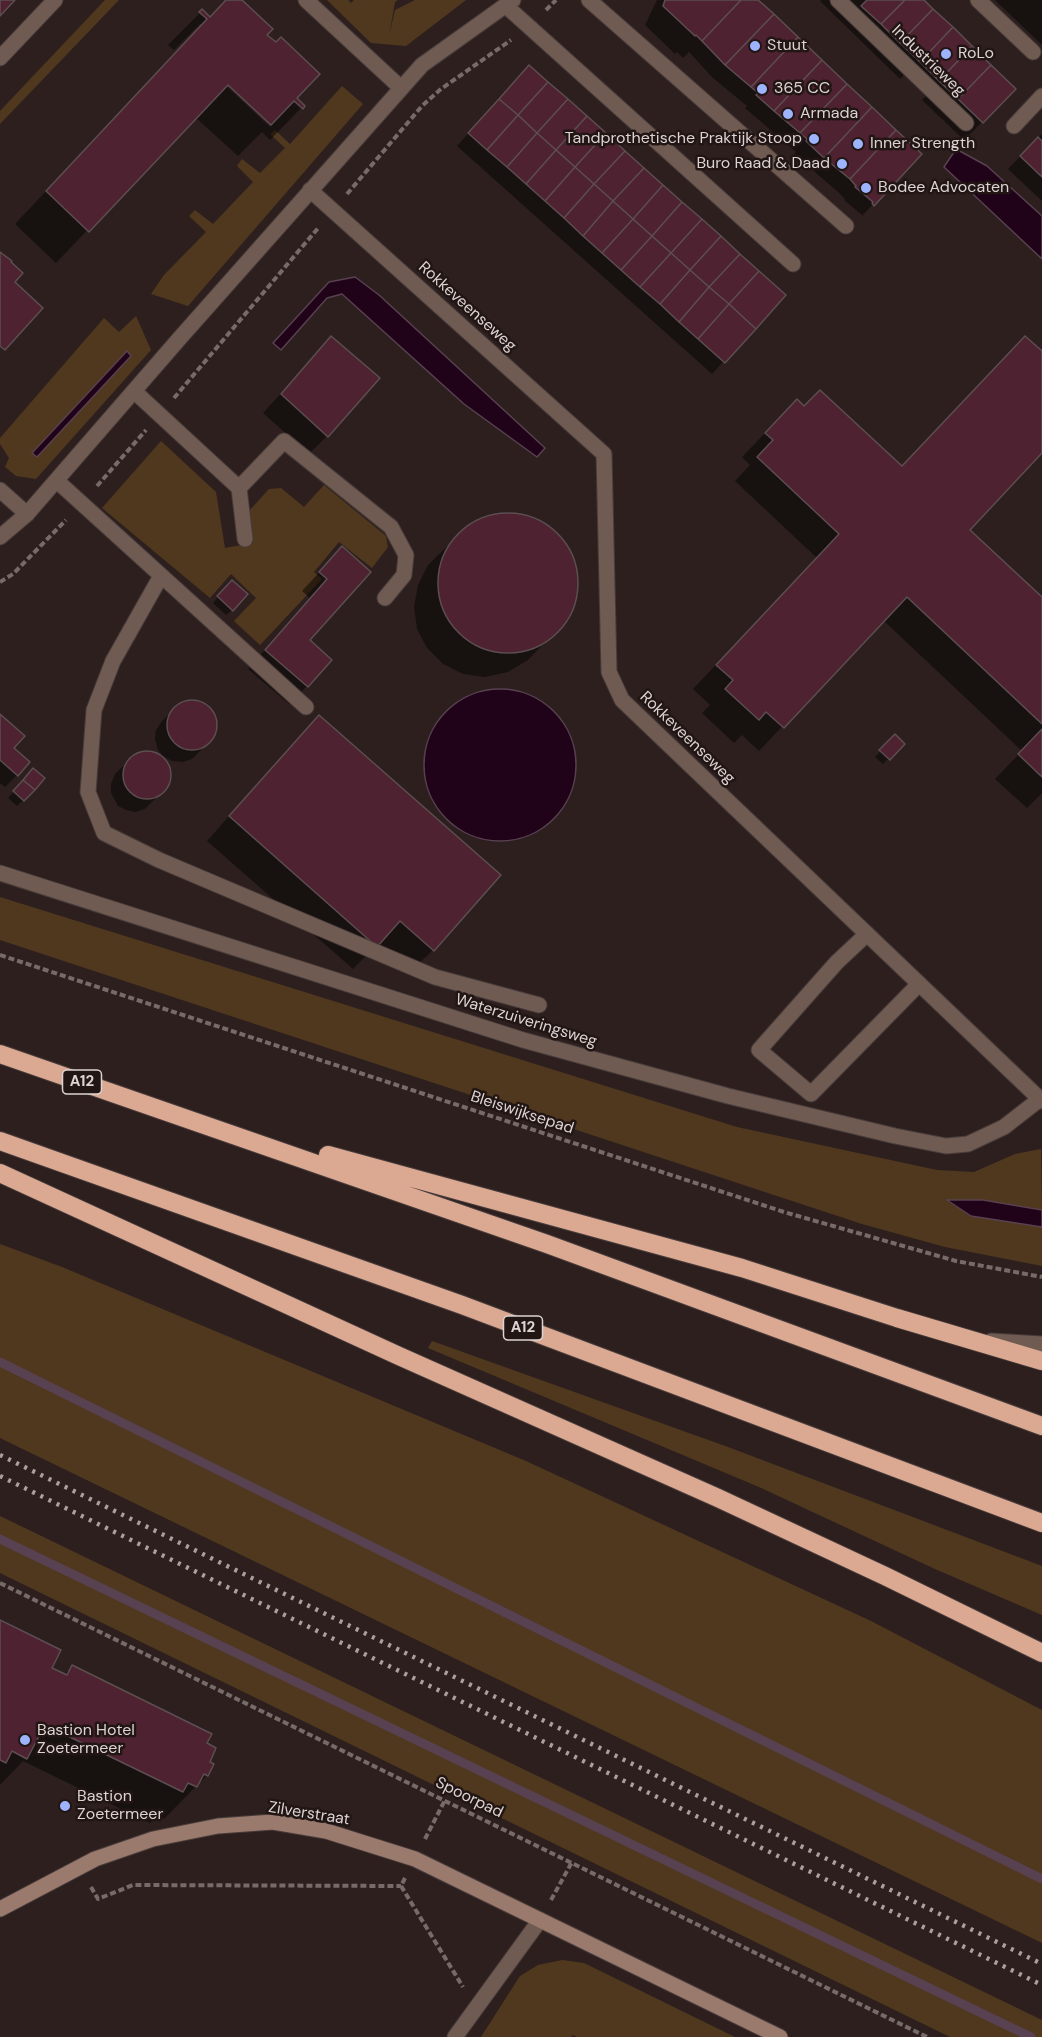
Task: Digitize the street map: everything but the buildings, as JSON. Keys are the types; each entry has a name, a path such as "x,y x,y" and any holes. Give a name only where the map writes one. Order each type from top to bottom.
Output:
{"highway":[{"name":"A12","path":"0,1054 569,1251 1042,1426"},
{"name":"A12","path":"165,1110 742,1268 967,1340 1042,1361"},
{"name":"A12","path":"0,1141 462,1305 1042,1523"},
{"path":"0,1173 399,1356 718,1498 875,1571 1042,1653"}],"street":[{"path":"0,58 56,0"},
{"path":"306,0 401,88"},
{"path":"589,0 846,226"},
{"name":"Industrieweg","path":"838,0 966,123"},
{"path":"978,0 1033,52"},
{"path":"0,537 27,514 57,481 179,339 422,65 509,3 530,27 793,264"},
{"path":"1014,126 1042,96"},
{"name":"Rokkeveenseweg","path":"310,190 604,454 609,672 622,700 1041,1100"},
{"path":"135,392 239,488 245,539"},
{"path":"239,488 284,441 391,527 406,555 404,575 385,598"},
{"path":"57,481 306,708"},
{"path":"0,490 27,514"},
{"path":"161,576 112,661 94,710 88,792 104,833 159,860 435,977 539,1005"},
{"name":"Waterzuiveringsweg","path":"0,873 523,1040 728,1096 895,1136 946,1146 968,1144 1004,1127 1041,1100"},
{"path":"867,934 837,962 759,1050 811,1094 919,984"},
{"name":"A12","path":"967,1340 1042,1344"},
{"name":"Zilverstraat","path":"0,1909 95,1859 153,1839 218,1826 273,1822 326,1831 415,1859 780,2037"},
{"path":"455,2037 540,1920"}],"path":[{"path":"0,582 13,574 44,545 159,415 422,106 441,89 530,27 556,0"},
{"name":"Bleiswijksepad","path":"0,955 784,1212 956,1261 1042,1277"},
{"name":"Spoorpad","path":"0,1583 927,2037"},
{"path":"401,1886 445,1800"},
{"path":"540,1920 572,1862"},
{"path":"81,1867 98,1899 133,1885 401,1886"},
{"path":"401,1886 460,1984 480,2002"}],"shaded area":[{"path":"105,0 119,0 0,124 0,111"},
{"path":"327,0 348,0 351,3 354,0 398,0 395,2 389,36 395,10 415,0 466,0 406,46 371,43"},
{"path":"342,86 363,104 188,306 151,294 164,275 206,232 189,216 195,210 213,224 253,182 237,166 242,159 260,173 285,148 270,134 275,130 290,144"},
{"path":"956,149 987,166 1042,216 1042,259 944,167"},
{"path":"355,277 379,295 545,448 537,457 464,404 342,294 327,298 281,350 273,343 329,282"},
{"path":"136,316 151,350 36,479 16,476 5,467 9,458 0,444 0,438 104,318 119,332"},
{"path":"127,351 131,356 37,457 32,453"},
{"path":"161,441 216,492 225,548 253,543 249,511 269,489 281,488 304,507 324,485 386,536 388,547 372,568 339,542 314,572 322,579 260,645 234,621 256,598 231,574 210,598 102,508"},
{"path":"500,689 529,695 542,702 553,712 563,723 570,736 576,765 570,794 563,807 553,818 542,828 529,835 500,841 471,835 458,828 447,818 437,807 430,794 424,765 430,736 437,723 447,712 458,702 471,695"},
{"path":"0,897 737,1127 937,1170 974,1172 1015,1154 1041,1149 1042,1210 983,1200 948,1201 971,1216 1042,1227 1042,1266 945,1247 862,1224 0,940"},
{"path":"947,1200 983,1200 1042,1210 1042,1227 971,1216"},
{"path":"0,1244 62,1267 526,1461 871,1621 1042,1710 1042,1943 0,1438"},
{"path":"432,1341 728,1447 1042,1566 1042,1615 935,1569 759,1487 428,1348"},
{"path":"0,1516 1042,2020 1042,2037 950,2037 0,1573"},
{"path":"562,1960 584,1963 735,2037 577,2037 573,2035 571,2037 481,2037 520,1976 538,1965"}],"waterway":[{"path":"0,1362 1042,1879"},
{"path":"0,1539 1031,2037"}],"railway":[{"path":"0,1455 1042,1964"},
{"path":"0,1476 1042,1985"}],"place":[{"name":"Stuut","path":"755,46"},
{"name":"RoLo","path":"946,54"},
{"name":"365 CC","path":"762,89"},
{"name":"Armada","path":"788,114"},
{"name":"Tandprothetische Praktijk Stoop","path":"814,139"},
{"name":"Inner Strength","path":"858,144"},
{"name":"Buro Raad & Daad","path":"842,164"},
{"name":"Bodee Advocaten","path":"866,188"},
{"name":"Bastion Hotel Zoetermeer","path":"25,1740"},
{"name":"Bastion Zoetermeer","path":"65,1806"}]}
